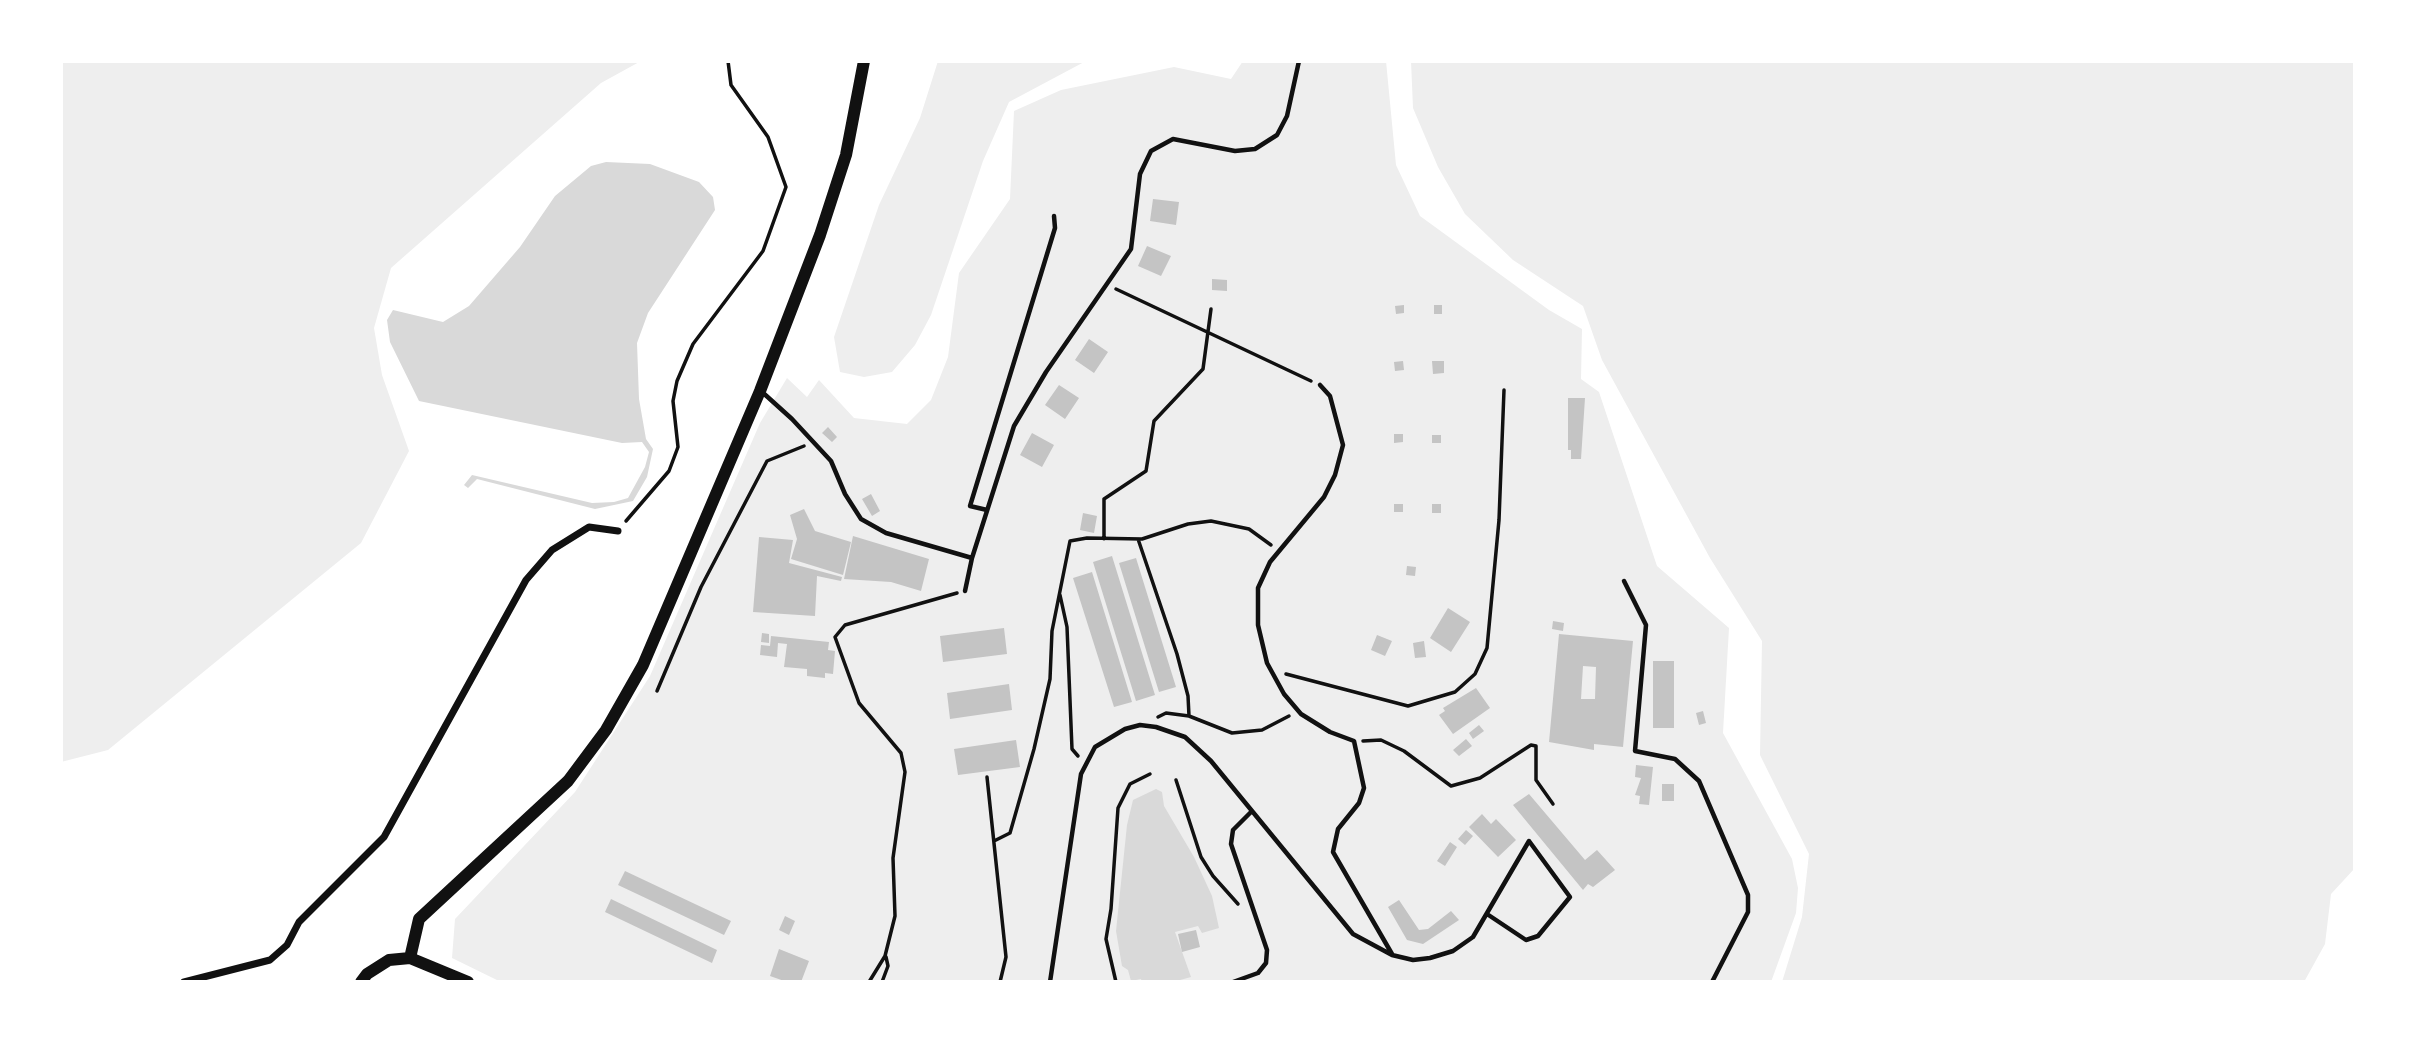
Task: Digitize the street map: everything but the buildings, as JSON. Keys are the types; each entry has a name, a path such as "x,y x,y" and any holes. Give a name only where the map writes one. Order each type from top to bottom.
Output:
{"street":[{"path":"410,958 419,919 568,780 606,730 642,665 760,391 820,235 846,155 864,61"},
{"path":"184,982 270,960 286,945 299,922 384,837 526,580 552,550 589,527 618,531"},
{"path":"360,982 367,974 389,960 410,958 468,982"}],"lane":[{"path":"965,591 972,558 1014,426 1104,284 1131,249 1140,174 1151,151 1173,139 1235,150 1255,149 1277,135 1287,116 1299,61"},
{"path":"987,510 971,506 1055,228 1054,216"},
{"path":"1320,385 1330,396 1343,445 1335,475 1324,497 1278,550 1258,588 1258,625 1270,669 1284,694 1297,709 1330,732 1354,741 1364,788 1359,803 1338,829 1333,852 1392,955"},
{"path":"760,391 792,419 831,461 845,494 862,519 886,533 972,558"},
{"path":"1623,581 1646,625 1635,751 1675,760 1699,781 1748,895 1744,922 1712,982"},
{"path":"1050,982 1081,774 1095,747 1125,729 1140,725 1156,727 1185,737 1211,761 1353,934 1392,955 1413,960 1453,951 1473,937 1529,841 1570,897 1538,936 1526,940 1487,914"},
{"path":"1233,982 1258,973 1266,963 1267,950 1231,844 1233,830 1251,812"}],"path":[{"path":"618,531 668,471 678,447 673,401 677,381 693,344 763,251 786,187 768,137 731,85 729,61"},
{"path":"1104,284 1320,385"},
{"path":"1104,539 1104,499 1146,471 1154,421 1203,369 1211,309"},
{"path":"1270,669 1375,700 1408,706 1455,692 1475,674 1487,648 1499,520 1504,390"},
{"path":"657,691 701,587 767,461 785,451 813,443"},
{"path":"994,841 1010,833 1034,749 1050,679 1052,631 1070,541 1138,539 1188,524 1211,521 1249,529 1278,550"},
{"path":"1138,539 1177,654 1188,696 1189,716"},
{"path":"869,982 885,956 895,916 894,858 905,772 901,753 859,703 835,637 845,625 965,591"},
{"path":"1059,591 1067,627 1072,749 1086,765"},
{"path":"1140,725 1166,713 1189,716 1223,730 1246,733 1262,730 1297,709"},
{"path":"1354,741 1381,740 1404,751 1451,786 1480,778 1531,745 1536,746 1536,780 1553,804"},
{"path":"1116,982 1106,939 1118,808 1130,784 1150,774"},
{"path":"988,777 1006,957 1000,982"},
{"path":"1176,780 1201,857 1229,895 1247,910 1254,911"},
{"path":"882,982 888,966 885,956"}],"shaded area":[{"path":"61,61 641,61 601,83 391,268 374,328 382,375 409,451 361,543 108,750 61,762"},
{"path":"938,61 1086,61 1009,102 983,161 931,315 915,345 892,372 864,377 840,372 834,337 879,205 920,118"},
{"path":"1243,61 1386,61 1396,165 1420,216 1549,310 1582,329 1581,379 1599,392 1657,566 1729,628 1723,733 1792,859 1798,888 1796,913 1771,982 501,982 452,958 455,919 575,792 650,676 760,423 787,378 807,397 819,380 854,418 907,424 931,400 948,357 959,273 1010,199 1014,111 1061,90 1174,67 1231,79"},
{"path":"1411,61 2355,61 2355,868 2331,894 2325,944 2304,982 1782,982 1802,917 1809,854 1760,755 1762,641 1710,558 1602,360 1583,306 1513,260 1465,214 1438,167 1413,108"},
{"path":"606,162 650,164 699,182 713,197 715,210 648,313 637,343 639,399 646,439 653,449 647,477 633,501 595,509 477,479 468,488 464,485 472,475 592,503 614,502 628,498 645,467 649,452 642,442 622,443 419,401 390,342 387,320 393,310 443,322 469,306 520,247 555,196 591,166"},
{"path":"1156,789 1162,792 1164,806 1194,857 1212,896 1219,928 1202,933 1198,926 1175,932 1191,977 1173,982 1142,982 1141,979 1131,981 1128,970 1122,966 1116,931 1127,825 1133,800"}]}
